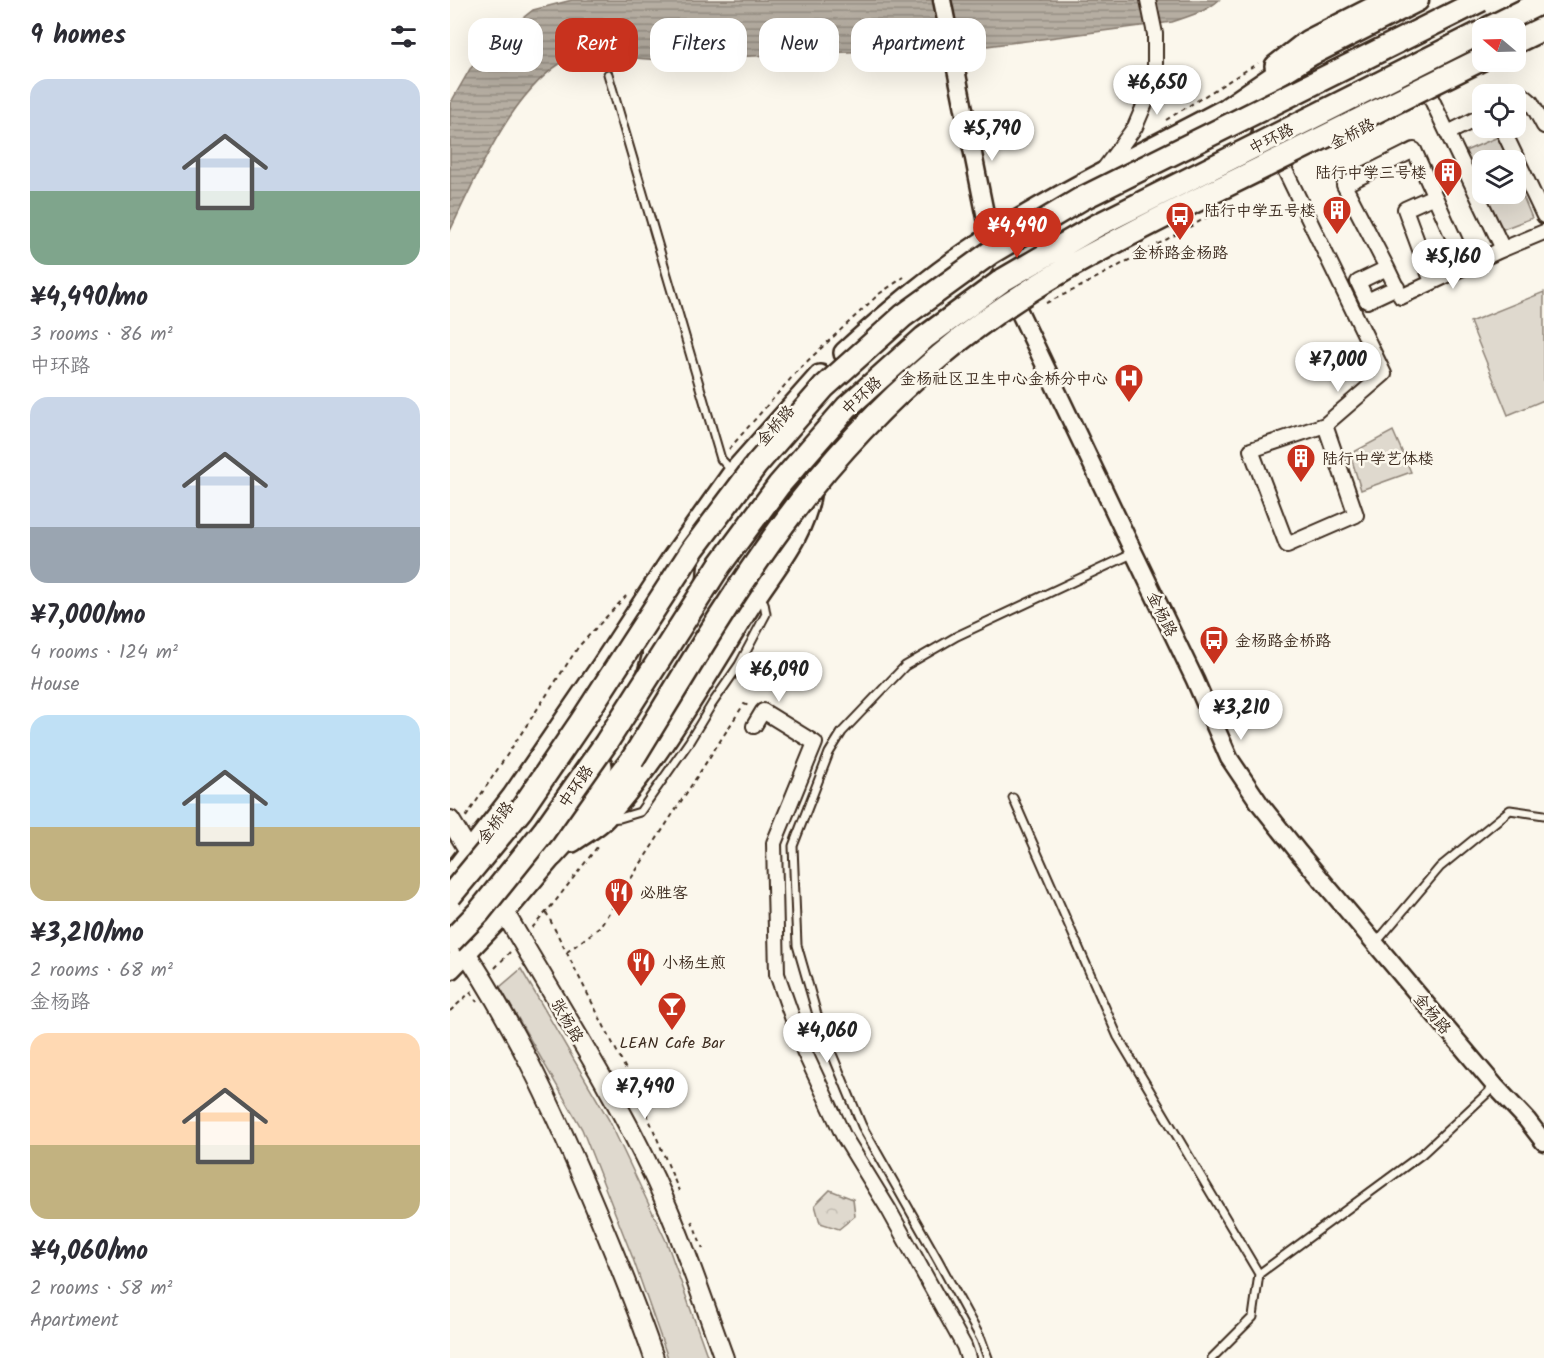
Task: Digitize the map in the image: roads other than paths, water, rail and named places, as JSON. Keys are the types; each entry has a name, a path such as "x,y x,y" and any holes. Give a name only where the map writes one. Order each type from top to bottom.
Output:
{"highway":[{"name":"中环路","path":"450,896 521,810 693,549 756,465 824,387 903,316 990,253 1081,200 1480,0"},
{"path":"1229,108 1274,76 1311,54 1415,1"},
{"path":"1509,18 1544,1"},
{"path":"1526,37 1544,28"},
{"name":"中环路","path":"458,947 478,912 544,831 606,743 719,566 779,485 847,407 924,338 1003,280 1096,226 1472,37"},
{"path":"552,855 594,809 632,760 726,608 782,526 819,478 899,393 941,355 991,316 1091,254 1472,64"},
{"path":"805,453 887,380 968,320 1011,292 1065,262 1147,225"}],"main road":[{"name":"金桥路","path":"1229,108 1257,81 1308,41 1389,0"},
{"name":"金桥路","path":"450,878 520,788 672,560 734,472 813,383 886,316 954,262 991,237 1098,177 1229,108 1273,97 1311,84 1480,0"},
{"path":"1521,18 1544,7"},
{"path":"1526,45 1544,36"},
{"name":"金桥路","path":"450,968 458,947 504,912 552,855 606,758 771,511 805,453 860,416 933,349 1010,292 1134,223 1205,188 1323,119 1472,43"},
{"name":"金桥路","path":"1205,188 1273,175 1301,158 1474,72"},
{"path":"1010,292 1013,266 1024,248 1201,153 1311,84"},
{"path":"771,511 837,395 912,327 970,283 985,261 991,237"},
{"name":"金桥路","path":"552,855 603,819 645,770 795,536 809,502 805,453"},
{"path":"707,605 710,561 715,547 755,490 805,453"},
{"path":"458,947 487,882 574,764 612,706 621,686 642,606"},
{"name":"张杨路","path":"450,820 620,1109 655,1179 680,1237 724,1358"},
{"path":"450,915 461,894 471,853"},
{"path":"450,929 458,947 483,980 506,1019 564,1134 618,1262 651,1355"}],"street":[{"name":"金杨路","path":"942,0 987,223 1010,292 1195,680 1229,758 1279,829 1544,1142"},
{"path":"1076,219 1098,177 1135,127 1155,80 1155,34 1148,0"},
{"path":"1430,94 1503,249"},
{"path":"1526,98 1531,102 1544,126"},
{"path":"1448,133 1472,121"},
{"path":"1507,138 1544,216"},
{"path":"1466,266 1414,150 1344,185 1401,297 1544,232"},
{"path":"1284,168 1384,374 1326,425 1251,450 1287,545 1356,515 1326,425"},
{"path":"1432,282 1405,209 1434,196"},
{"path":"1387,268 1358,282 1362,292 1367,301 1397,288"},
{"path":"754,726 763,711 815,743 774,843 777,974 804,1051 843,1135 895,1220 964,1346 968,1358"}],"lane":[{"path":"608,74 721,459 734,472"},
{"path":"988,1358 981,1339 862,1126 820,1025 797,945 793,846 829,753 842,732 905,666 957,636 1134,554"},
{"path":"1013,798 1118,1037 1259,1274 1253,1317 1212,1358"},
{"path":"1375,944 1440,867 1510,810 1544,815"},
{"path":"1259,1274 1422,1154 1495,1086"}],"place":[{"name":"陆行中学三号楼","path":"1448,198"},
{"name":"陆行中学五号楼","path":"1337,236"},
{"name":"金桥路金杨路","path":"1180,242"},
{"name":"金杨社区卫生中心金桥分中心","path":"1129,404"},
{"name":"陆行中学艺体楼","path":"1301,484"},
{"name":"金杨路金桥路","path":"1214,666"},
{"name":"必胜客","path":"619,918"},
{"name":"小杨生煎","path":"641,988"},
{"name":"LEAN Cafe Bar","path":"672,1032"}]}
